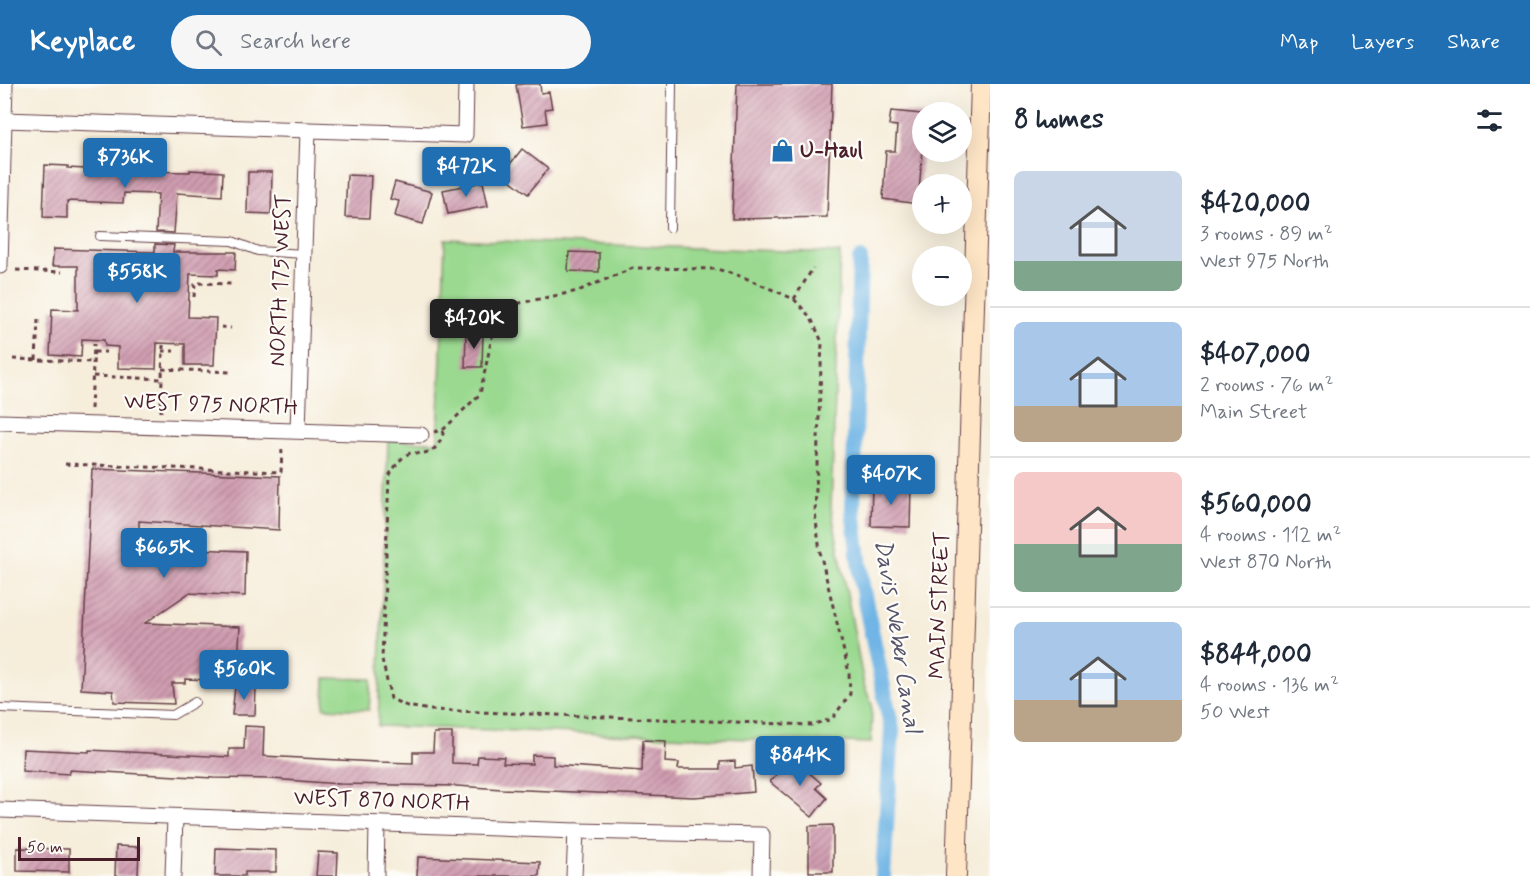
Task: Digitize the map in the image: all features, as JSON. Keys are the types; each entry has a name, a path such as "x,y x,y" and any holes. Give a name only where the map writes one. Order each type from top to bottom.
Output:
{"main road":[{"name":"MAIN STREET","path":"956,876 981,84"}],"street":[{"path":"0,266 6,84"},
{"path":"4,120 465,135 466,84"},
{"name":"NORTH 175 WEST","path":"298,430 308,131"},
{"name":"WEST 975 NORTH","path":"0,422 421,435"},
{"name":"WEST 870 NORTH","path":"0,810 762,836 761,876"},
{"path":"173,876 175,817"},
{"path":"376,876 377,824"},
{"path":"574,876 576,831"}],"lane":[{"path":"670,228 672,84"},
{"path":"100,236 232,241 258,251 304,254"},
{"path":"0,708 173,715 195,702"}],"path":[{"path":"444,429 442,440 434,450 406,454 389,476 382,658 391,699 407,706 429,710 812,725 832,719 843,707 850,694 849,673 820,552 815,513 822,342 812,318 794,299 743,277 717,269 633,268 578,291 515,304 475,321 446,321"},
{"path":"794,299 813,268"},
{"path":"16,270 62,272"},
{"path":"194,297 195,283 234,284"},
{"path":"421,435 444,429 480,394 492,337 515,304"},
{"path":"36,360 38,320"},
{"path":"475,321 475,333"},
{"path":"221,327 231,328"},
{"path":"91,411 94,344"},
{"path":"160,414 163,345"},
{"path":"162,351 174,351"},
{"path":"94,352 105,352"},
{"path":"13,359 93,362"},
{"path":"162,369 231,372"},
{"path":"93,376 162,379"},
{"path":"65,464 281,472 282,448"}],"green space":[{"path":"445,239 840,253 831,508 864,685 872,705 871,743 378,726 388,441 438,442"},
{"path":"325,678 371,679 369,710 324,708"}],"building":[{"path":"540,84 541,93 549,92 552,108 545,109 547,123 523,126 516,85"},
{"name":"U-Haul","path":"737,84 832,84 827,217 732,219"},
{"path":"891,111 912,113 912,162 921,162 920,174 912,174 912,203 883,199 886,151 895,151 897,126 889,125"},
{"path":"522,149 548,169 528,194 502,174"},
{"path":"45,165 124,171 223,172 222,196 177,193 174,233 156,232 158,194 124,193 123,203 67,201 67,218 43,217"},
{"path":"248,172 272,172 271,214 247,213"},
{"path":"347,175 371,176 369,218 345,217"},
{"path":"395,182 432,192 423,224 395,216 399,201 390,199"},
{"path":"483,182 488,206 448,214 443,190"},
{"path":"155,244 174,245 173,252 236,252 235,270 218,269 218,275 190,274 188,317 216,318 214,365 185,365 185,344 157,343 156,369 118,368 118,347 105,346 104,340 82,339 81,357 50,355 52,309 78,310 78,266 52,266 54,249 155,252"},
{"path":"569,252 599,253 599,272 568,271"},
{"path":"466,333 483,333 482,367 465,367"},
{"path":"92,469 280,476 279,530 139,521 139,547 246,551 245,596 189,593 145,623 240,627 237,681 185,679 185,683 172,683 174,704 114,702 113,691 81,689"},
{"path":"872,484 911,485 910,527 871,526"},
{"path":"235,686 256,687 255,715 232,715"},
{"path":"245,726 264,727 263,756 377,762 413,763 413,752 433,752 434,733 452,733 452,763 477,764 478,756 504,757 503,763 532,764 532,755 553,756 553,765 642,771 643,740 666,741 665,762 679,763 678,769 720,769 720,762 735,761 735,768 752,766 754,792 694,797 457,786 340,784 69,770 69,774 22,771 23,749 229,757 229,749 244,749"},
{"path":"791,757 821,783 816,788 827,798 812,817 770,782"},
{"path":"833,825 833,872 809,872 809,826"},
{"path":"116,846 139,847 138,876 115,876"},
{"path":"17,848 69,849 69,872 17,871"},
{"path":"216,848 276,850 276,872 245,872 245,876 215,876"},
{"path":"318,852 338,853 337,876 316,876"},
{"path":"418,857 540,862 539,876 417,876"}],"waterway":[{"name":"Davis Weber Canal","path":"860,259 853,509 862,586 892,730 883,876"}],"place":[{"name":"U-Haul","path":"782,151"}]}
